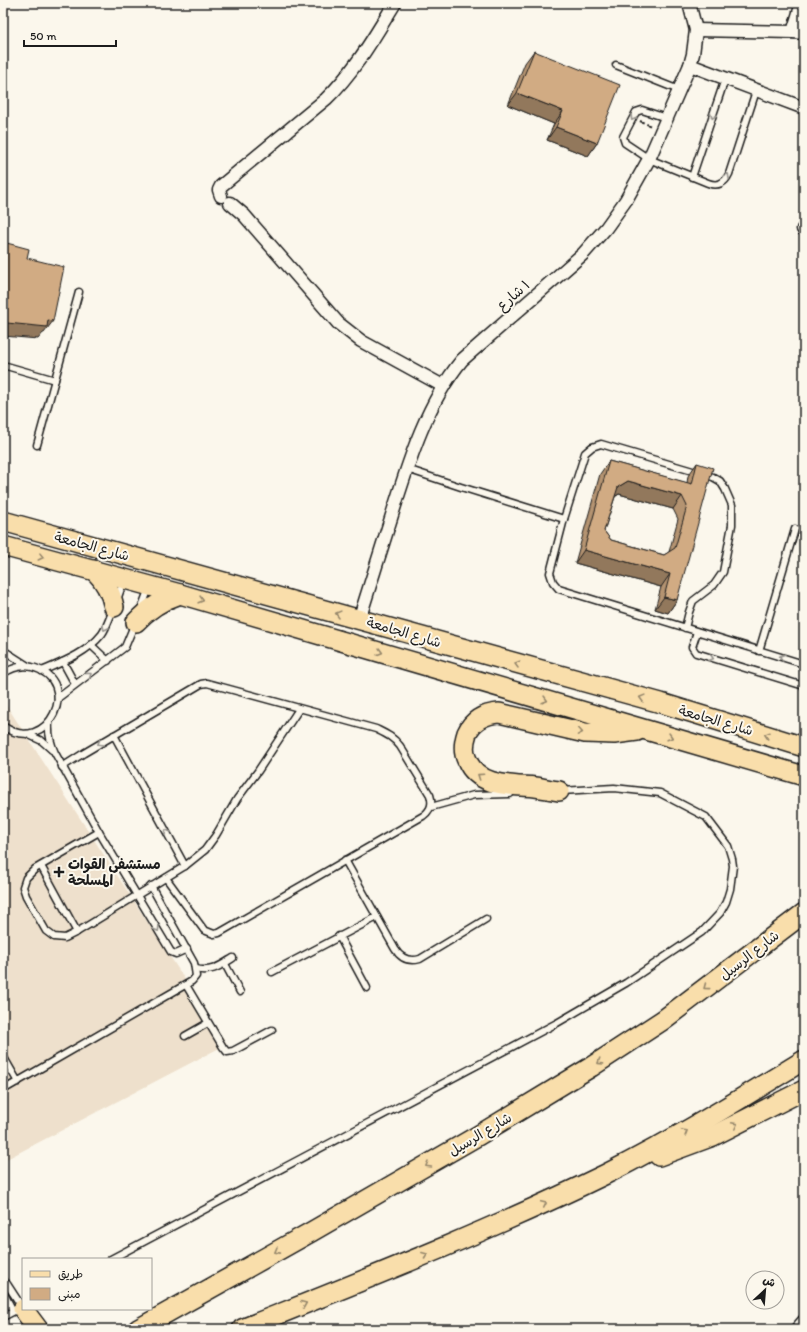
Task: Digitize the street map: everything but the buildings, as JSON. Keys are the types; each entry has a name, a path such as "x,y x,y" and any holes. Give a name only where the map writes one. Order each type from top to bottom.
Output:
{"main road":[{"name":"شارع الجامعة","path":"3,521 661,703 804,747"},
{"name":"شارع الجامعة","path":"3,546 180,594 647,730 801,778"},
{"path":"94,570 106,583 113,599 114,608"},
{"path":"136,622 151,608 170,597 180,594"},
{"path":"559,791 501,783 485,780 479,776 469,765 464,751 466,737 473,724 485,716 499,713 585,733 614,734 647,730"},
{"path":"739,962 763,935 804,914"},
{"name":"شارع الرسيل","path":"138,1329 311,1232 479,1135 591,1067 663,1020 781,929 804,914"},
{"path":"242,1329 488,1229 607,1174 665,1143 804,1060"},
{"path":"607,1174 702,1141 804,1090"},
{"path":"18,1310 23,1329"},
{"path":"18,1310 38,1329"}],"street":[{"path":"394,3 356,64 341,84 326,99 221,186 219,190 226,200 244,215 338,323 361,341 443,386"},
{"name":"١ شارع","path":"359,620 407,468 422,430 450,374 462,360 595,242 626,200 648,159 694,54 696,30 689,3"},
{"path":"696,30 799,32 802,3"},
{"path":"690,65 804,108"},
{"path":"797,1329 804,1321"}],"lane":[{"path":"616,65 679,90"},
{"path":"692,177 725,79"},
{"path":"666,118 642,110 636,112 632,117 623,137 625,143 648,159 714,185 721,184 726,180 756,91"},
{"path":"38,445 79,292"},
{"path":"3,365 55,380"},
{"path":"685,628 693,601 720,579 726,565 733,512 732,505 725,489 720,481 704,473 602,444 592,446 585,453 564,519 550,573 553,582 560,589 697,632 804,664"},
{"path":"407,468 461,487 564,519"},
{"path":"759,651 795,529"},
{"path":"42,671 70,659 91,645 103,633 114,608 124,578"},
{"path":"58,698 125,647 150,586"},
{"path":"697,632 692,646 696,653 804,686"},
{"path":"91,645 108,661"},
{"path":"3,650 28,666 42,671 55,686 58,698 56,713 49,723 41,729 25,734"},
{"path":"63,662 75,684"},
{"path":"3,674 13,668 28,666"},
{"path":"62,767 200,684 207,683 387,734 395,739 430,795 432,807"},
{"path":"99,832 41,866 26,878 23,887 26,896 46,931 54,937 65,938 77,932 185,866 205,850 237,799 258,771 299,709"},
{"path":"49,723 49,738 62,767 136,896 171,952 176,954 186,949"},
{"path":"3,726 17,733 25,734 42,741 55,753"},
{"path":"114,735 185,866"},
{"path":"114,1258 556,1023 659,962 692,940 712,923 726,902 730,889 733,866 731,852 728,846 706,817 660,793 614,788 474,795 432,807 423,816 219,933 208,933 200,926 166,878"},
{"path":"345,860 397,953 404,958 412,960 420,959 486,919"},
{"path":"41,866 77,932"},
{"path":"3,1090 186,985 196,976 194,963 151,886"},
{"path":"272,972 377,917"},
{"path":"340,936 367,988"},
{"path":"196,969 208,971 214,970 233,958"},
{"path":"225,964 240,992"},
{"path":"186,985 225,1050 230,1052 272,1030"},
{"path":"185,1036 208,1023"},
{"path":"3,1056 18,1082"},
{"path":"3,1281 7,1284 18,1310"},
{"path":"3,1292 18,1310"},
{"path":"260,1329 265,1324 286,1312"}],"path":[{"path":"632,117 661,130"}],"shaded area":[{"name":"مستشفى القوات المسلحة","path":"3,700 227,1044 3,1161"}],"place":[{"name":"مستشفى القوات المسلحة","path":"59,872"}]}
